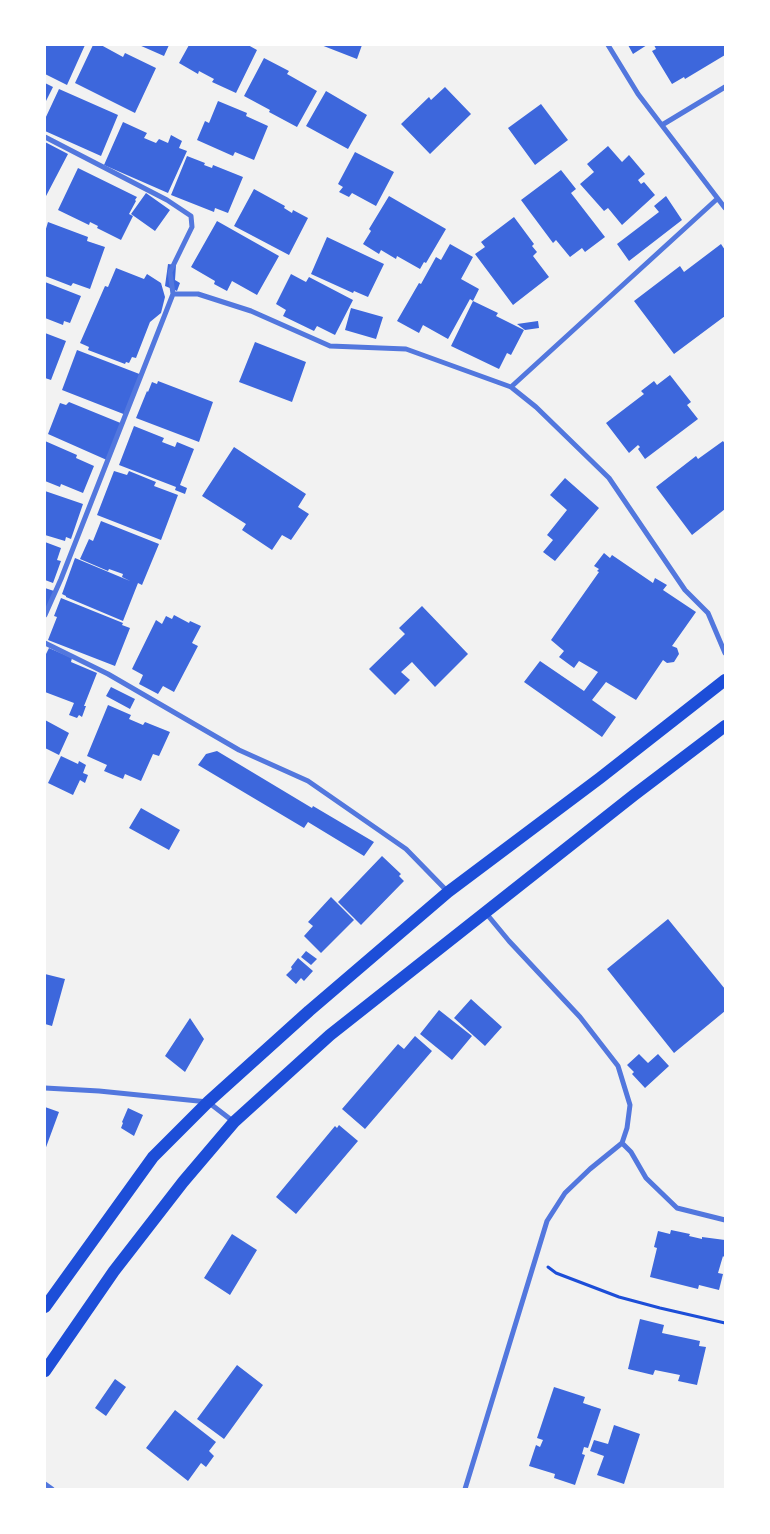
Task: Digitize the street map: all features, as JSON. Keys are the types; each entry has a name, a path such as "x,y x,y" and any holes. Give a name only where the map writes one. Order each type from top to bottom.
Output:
{"main road":[{"path":"45,1307 153,1157 208,1102 309,1010 448,892 600,778 725,680"},
{"path":"45,1371 114,1271 183,1182 234,1122 330,1035 634,795 725,726"}],"street":[{"path":"608,45 638,94 725,208"},
{"path":"662,125 725,87"},
{"path":"45,137 167,200 191,216 192,227 170,272 173,294 61,579 45,615"},
{"path":"511,387 717,199"},
{"path":"173,294 198,294 242,308 330,346 406,349 511,387 536,407 609,478 685,590 708,613 725,653"},
{"path":"45,643 108,674 239,750 308,781 406,849 448,892"},
{"path":"464,1489 547,1221 565,1193 590,1169 622,1143 627,1128 630,1105 618,1066 580,1017 509,941 485,912"},
{"path":"45,1088 99,1091 208,1102 234,1122"},
{"path":"622,1143 631,1152 646,1178 677,1208 725,1220"},
{"path":"45,1484 52,1489"}],"path":[{"path":"536,1258 556,1273 619,1297 725,1323"}],"building":[{"path":"45,45 85,45 67,85 45,74"},
{"path":"93,45 101,45 123,57 125,53 156,68 135,113 75,83"},
{"path":"139,45 169,45 164,56"},
{"path":"189,45 248,45 257,50 236,93 212,82 214,79 199,71 198,74 179,63"},
{"path":"321,45 362,45 357,59"},
{"path":"628,45 647,45 633,54"},
{"path":"654,45 724,45 725,55 685,79 684,77 672,84 652,51 656,49"},
{"path":"264,58 289,71 287,74 317,91 297,127 244,96"},
{"path":"45,83 53,87 45,103"},
{"path":"445,87 471,114 430,154 401,124 429,97 431,100"},
{"path":"59,89 118,115 101,156 45,131 45,119"},
{"path":"326,91 367,115 348,149 306,126"},
{"path":"218,101 247,113 246,116 268,126 254,160 235,152 233,156 197,140 205,121 209,123"},
{"path":"541,104 568,140 535,165 508,128"},
{"path":"123,122 147,133 144,138 156,143 159,139 168,143 171,135 182,141 179,148 187,151 168,193 104,165"},
{"path":"45,142 68,154 45,198"},
{"path":"608,146 622,162 629,155 645,174 638,180 641,184 644,182 655,195 622,225 608,208 604,211 580,184 594,172 587,164"},
{"path":"355,152 394,172 376,206 352,193 349,197 339,192 343,187 338,184"},
{"path":"187,156 212,168 213,165 243,177 228,213 215,208 214,212 171,195"},
{"path":"78,168 137,197 129,214 133,216 121,240 97,228 98,226 90,222 89,225 58,210"},
{"path":"561,170 576,189 571,193 605,237 585,252 582,248 570,257 556,240 553,243 521,200"},
{"path":"254,189 285,206 284,208 292,213 293,210 308,218 289,255 234,226"},
{"path":"146,193 170,210 155,231 131,214"},
{"path":"389,196 446,229 426,263 424,262 420,269 397,256 396,259 381,250 379,254 363,244 371,231 369,229"},
{"path":"666,196 682,220 629,261 617,244 659,212 654,206"},
{"path":"514,217 534,244 532,246 537,252 533,256 549,277 513,305 475,254 485,247 481,242"},
{"path":"217,221 279,256 257,295 232,281 227,291 214,284 215,281 191,267"},
{"path":"48,222 88,237 87,241 105,247 90,289 73,283 71,286 45,276 45,232"},
{"path":"327,237 384,264 368,297 354,291 353,293 311,274"},
{"path":"450,244 473,257 461,279 479,289 473,301 470,299 448,339 423,325 419,333 397,321 436,257 441,260"},
{"path":"721,244 725,250 725,316 674,354 634,301 680,266 684,272"},
{"path":"168,264 176,265 175,280 180,283 177,291 165,286"},
{"path":"116,268 144,279 147,274 161,283 165,297 161,313 150,322 136,358 132,357 129,363 126,362 125,364 88,350 89,347 80,343 105,286 108,287"},
{"path":"291,274 306,282 309,277 353,300 335,335 317,326 314,331 283,316 286,310 276,304"},
{"path":"45,282 81,296 70,323 64,321 63,325 45,318"},
{"path":"473,301 498,313 496,316 524,330 511,355 507,353 499,369 451,346"},
{"path":"351,308 383,317 376,339 345,330"},
{"path":"538,321 539,328 525,330 517,324"},
{"path":"45,333 66,341 51,380 45,378"},
{"path":"255,342 306,362 292,402 239,382"},
{"path":"77,350 142,375 126,415 62,390"},
{"path":"670,375 691,402 687,405 698,419 645,459 638,449 640,447 638,445 629,453 606,423 644,394 641,391 654,381 657,385"},
{"path":"158,381 213,402 199,442 136,418 152,382 157,384"},
{"path":"69,402 123,424 109,461 48,434 60,403 66,405"},
{"path":"134,426 164,438 162,442 175,447 177,442 194,449 180,485 187,488 185,494 175,490 176,487 119,465"},
{"path":"45,441 77,455 76,458 94,466 83,493 61,484 60,487 45,481"},
{"path":"723,441 725,444 725,509 692,535 656,487 696,456 698,459"},
{"path":"234,447 306,494 298,507 309,514 291,540 282,535 272,550 242,530 246,524 202,496"},
{"path":"114,471 127,475 129,471 156,482 154,486 178,495 161,540 97,515"},
{"path":"565,478 599,508 555,561 543,552 553,540 547,535 567,510 550,495"},
{"path":"45,491 83,504 71,539 66,537 65,541 45,535"},
{"path":"101,521 159,544 142,585 138,583 123,621 62,594 75,558 130,581 122,577 123,574 109,569 108,571 80,559 89,539 93,541"},
{"path":"45,542 61,548 57,560 61,561 53,583 45,580"},
{"path":"604,553 610,558 612,555 653,583 655,578 667,585 663,590 696,612 672,646 677,648 679,654 674,662 667,663 663,660 636,700 606,682 592,700 616,717 602,737 524,682 540,661 584,691 598,672 579,661 574,668 559,657 564,651 551,640 599,572 597,571 599,569 594,566"},
{"path":"45,588 54,591 45,615"},
{"path":"61,598 123,623 122,625 130,628 115,666 48,640 57,617 54,616"},
{"path":"422,606 468,654 435,687 412,662 401,672 410,680 395,695 369,669 405,634 399,628"},
{"path":"174,615 189,623 190,621 201,626 192,643 198,646 174,692 163,686 158,694 139,684 143,675 132,669 156,620 162,624 166,616 172,619"},
{"path":"49,648 72,658 71,662 97,673 84,706 86,706 82,717 79,715 77,718 69,715 74,703 45,692 45,656"},
{"path":"111,687 135,699 130,709 106,696"},
{"path":"108,705 131,715 129,719 143,725 145,722 170,732 159,756 153,754 141,781 125,774 123,779 104,771 107,765 87,756"},
{"path":"45,720 69,733 59,755 45,748"},
{"path":"217,751 312,808 313,806 374,842 364,856 308,822 304,828 198,765 206,754"},
{"path":"61,756 78,764 79,761 86,765 83,773 88,775 85,783 80,780 73,795 48,783"},
{"path":"141,808 180,830 169,850 129,828"},
{"path":"382,856 401,874 399,876 404,881 361,925 338,902"},
{"path":"331,897 354,920 321,953 304,936 313,926 308,922"},
{"path":"668,919 725,989 725,1011 674,1053 607,969"},
{"path":"306,951 317,959 311,965 301,957"},
{"path":"298,958 313,971 304,981 301,978 296,984 286,975"},
{"path":"45,974 65,979 52,1026 45,1024"},
{"path":"471,999 502,1027 485,1046 454,1018"},
{"path":"439,1010 472,1036 452,1060 420,1034"},
{"path":"190,1018 204,1039 185,1072 165,1056"},
{"path":"415,1036 432,1051 365,1129 342,1109 398,1044 404,1049"},
{"path":"639,1054 648,1063 658,1054 669,1066 645,1088 632,1074 634,1072 627,1065"},
{"path":"45,1107 59,1112 45,1150"},
{"path":"128,1108 143,1115 134,1136 121,1128"},
{"path":"339,1125 358,1141 296,1214 276,1197 335,1126 337,1128"},
{"path":"671,1230 702,1239 702,1237 725,1240 725,1255 723,1256 718,1273 723,1274 719,1290 699,1285 698,1289 650,1277 657,1248 654,1247 658,1231 670,1234"},
{"path":"232,1234 257,1250 230,1295 204,1278"},
{"path":"640,1319 664,1325 662,1333 700,1341 699,1346 706,1347 697,1385 678,1381 680,1375 655,1370 653,1375 628,1369"},
{"path":"237,1365 263,1385 224,1439 197,1419"},
{"path":"115,1379 126,1387 106,1416 95,1408"},
{"path":"554,1387 585,1397 583,1403 601,1409 588,1448 584,1447 582,1454 585,1455 575,1485 554,1478 555,1474 529,1466 536,1445 540,1447 543,1440 537,1438"},
{"path":"175,1410 216,1442 209,1451 214,1456 206,1467 201,1463 188,1481 146,1448"},
{"path":"614,1425 640,1434 624,1484 597,1475 604,1456 590,1451 594,1440 608,1444"}]}
